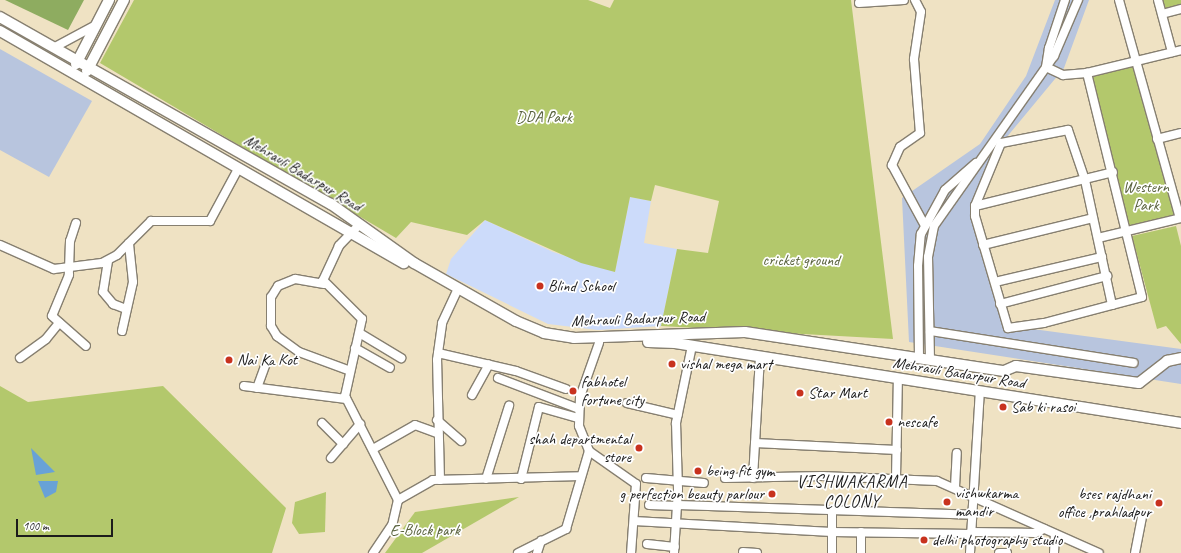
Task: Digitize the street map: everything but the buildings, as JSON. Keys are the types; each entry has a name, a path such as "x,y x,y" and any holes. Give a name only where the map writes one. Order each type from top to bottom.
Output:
{"main road":[{"path":"72,71 109,0"},
{"path":"82,77 91,66 124,0"},
{"name":"Mehrauli Badarpur Road","path":"0,16 79,59 331,204 414,263 457,291 530,328 559,336 598,338 675,338 692,346 1181,423"},
{"name":"Mehrauli Badarpur Road","path":"0,31 72,71 112,98 351,232 541,337 560,343 599,343 745,332 1004,371 1016,366 1139,383 1167,361 1181,358"}],"street":[{"path":"859,3 904,0"},
{"path":"915,0 920,12 914,59 920,133 900,146 892,165 924,224"},
{"path":"1046,67 1049,48 1066,0"},
{"path":"930,360 927,271 932,234 944,209 968,179 976,162 1060,47 1078,0"},
{"path":"1098,238 1128,233 1180,218 1157,138 1138,59 1119,0"},
{"path":"1158,0 1172,52"},
{"path":"1162,14 1181,9"},
{"path":"55,47 96,25"},
{"path":"1046,67 1063,76 1087,73 1138,59 1181,50"},
{"path":"1008,328 1041,324 1143,295 1087,73"},
{"path":"1003,343 1008,328 983,245 975,206 1001,143 1068,130 1085,180 1112,304"},
{"path":"1157,138 1181,133"},
{"path":"918,358 918,255 924,224 945,190 976,162"},
{"path":"0,245 47,266 68,269 108,261 151,221 210,221 238,169"},
{"path":"975,206 1113,172"},
{"path":"983,245 1093,218"},
{"path":"76,223 68,269 52,316 86,346"},
{"path":"324,284 326,268 351,232 359,225"},
{"path":"122,330 133,282 129,243"},
{"path":"995,282 1102,257"},
{"path":"108,261 103,292 113,304 126,309"},
{"path":"1000,304 1107,276"},
{"path":"348,370 298,352 277,336 271,326 271,297 278,286 294,279 324,284 360,316 361,334 348,370 346,399 398,500 392,525 373,553"},
{"path":"440,480 436,433 438,353 442,323 457,291"},
{"path":"20,358 46,339 59,323"},
{"path":"930,331 1134,363"},
{"path":"361,334 401,358"},
{"path":"518,553 529,549 566,529 589,451 578,414 599,343"},
{"path":"647,544 674,550 678,505 678,415 692,346"},
{"path":"355,348 390,368"},
{"path":"438,353 489,364 566,389"},
{"path":"753,478 760,357"},
{"path":"258,388 267,361"},
{"path":"472,395 489,364"},
{"path":"498,378 578,414"},
{"path":"896,478 898,378"},
{"path":"244,386 346,399"},
{"path":"970,553 972,496 980,391"},
{"path":"627,403 678,415"},
{"path":"486,479 509,406"},
{"path":"521,479 539,407 578,414"},
{"path":"437,420 461,441"},
{"path":"322,423 343,444"},
{"path":"331,458 360,424"},
{"path":"373,449 415,425 436,433"},
{"path":"755,443 897,450"},
{"path":"589,451 636,484 631,553"},
{"path":"955,487 957,453"},
{"path":"398,500 423,484 440,480 521,479 581,476"},
{"path":"646,478 678,482 704,483"},
{"path":"725,478 896,478 955,487 1055,535 1099,553"},
{"path":"649,505 678,505 832,513 972,515"},
{"path":"832,513 832,553"},
{"path":"1135,553 1142,517"},
{"path":"634,521 676,526 832,532 1035,533 1044,529"},
{"path":"861,532 861,553"},
{"path":"1054,553 1055,535"},
{"path":"538,553 542,541"},
{"path":"743,552 757,553"},
{"path":"999,553 1007,553"}],"shaded area":[{"path":"1055,0 1089,0 1064,68 992,155 979,213 1004,325 1181,349 1181,384 909,342 902,198 980,144 1026,76"},
{"path":"0,49 92,101 49,177 0,150"},
{"name":"Blind School","path":"630,197 651,201 644,243 677,249 661,326 598,330 548,324 446,274 451,259 485,220 553,252 615,272"}],"green space":[{"path":"5,0 84,0 68,30"},
{"name":"DDA Park","path":"134,0 588,0 610,8 614,0 851,0 893,339 661,326 677,249 708,253 719,201 655,185 651,201 630,197 615,272 581,263 485,220 467,235 411,222 396,238 100,63"},
{"path":"1161,0 1181,0 1181,11 1165,16"},
{"name":"Western Park","path":"1134,62 1177,217 1129,230 1089,75"},
{"path":"1176,226 1181,246 1181,344 1166,326 1157,329 1132,236"},
{"path":"0,386 28,402 163,386 286,508 272,553 0,553"},
{"path":"326,492 325,532 299,534 292,523 295,502"},
{"name":"E-Block park","path":"519,497 422,553 385,553 415,512"}],"water":[{"path":"31,448 55,472 36,475"},
{"path":"38,481 58,481 56,492 45,498"}],"place":[{"name":"Blind School","path":"540,286"},
{"name":"Nai Ka Kot","path":"229,360"},
{"name":"vishal mega mart","path":"672,364"},
{"name":"fabhotel fortune city","path":"573,391"},
{"name":"Star Mart","path":"800,393"},
{"name":"Sab ki rasoi","path":"1003,407"},
{"name":"nescafe","path":"889,422"},
{"name":"shah departmental store","path":"639,448"},
{"name":"being fit gym","path":"698,471"},
{"name":"g perfection beauty parlour","path":"772,494"},
{"name":"vishwkarma mandir","path":"947,502"},
{"name":"bses rajdhani office ,prahladpur","path":"1159,503"},
{"name":"delhi photography studio","path":"924,540"}],"district":[{"name":"VISHWAKARMA COLONY","path":"852,492"}],"park label":[{"name":"cricket ground","path":"801,260"}]}
